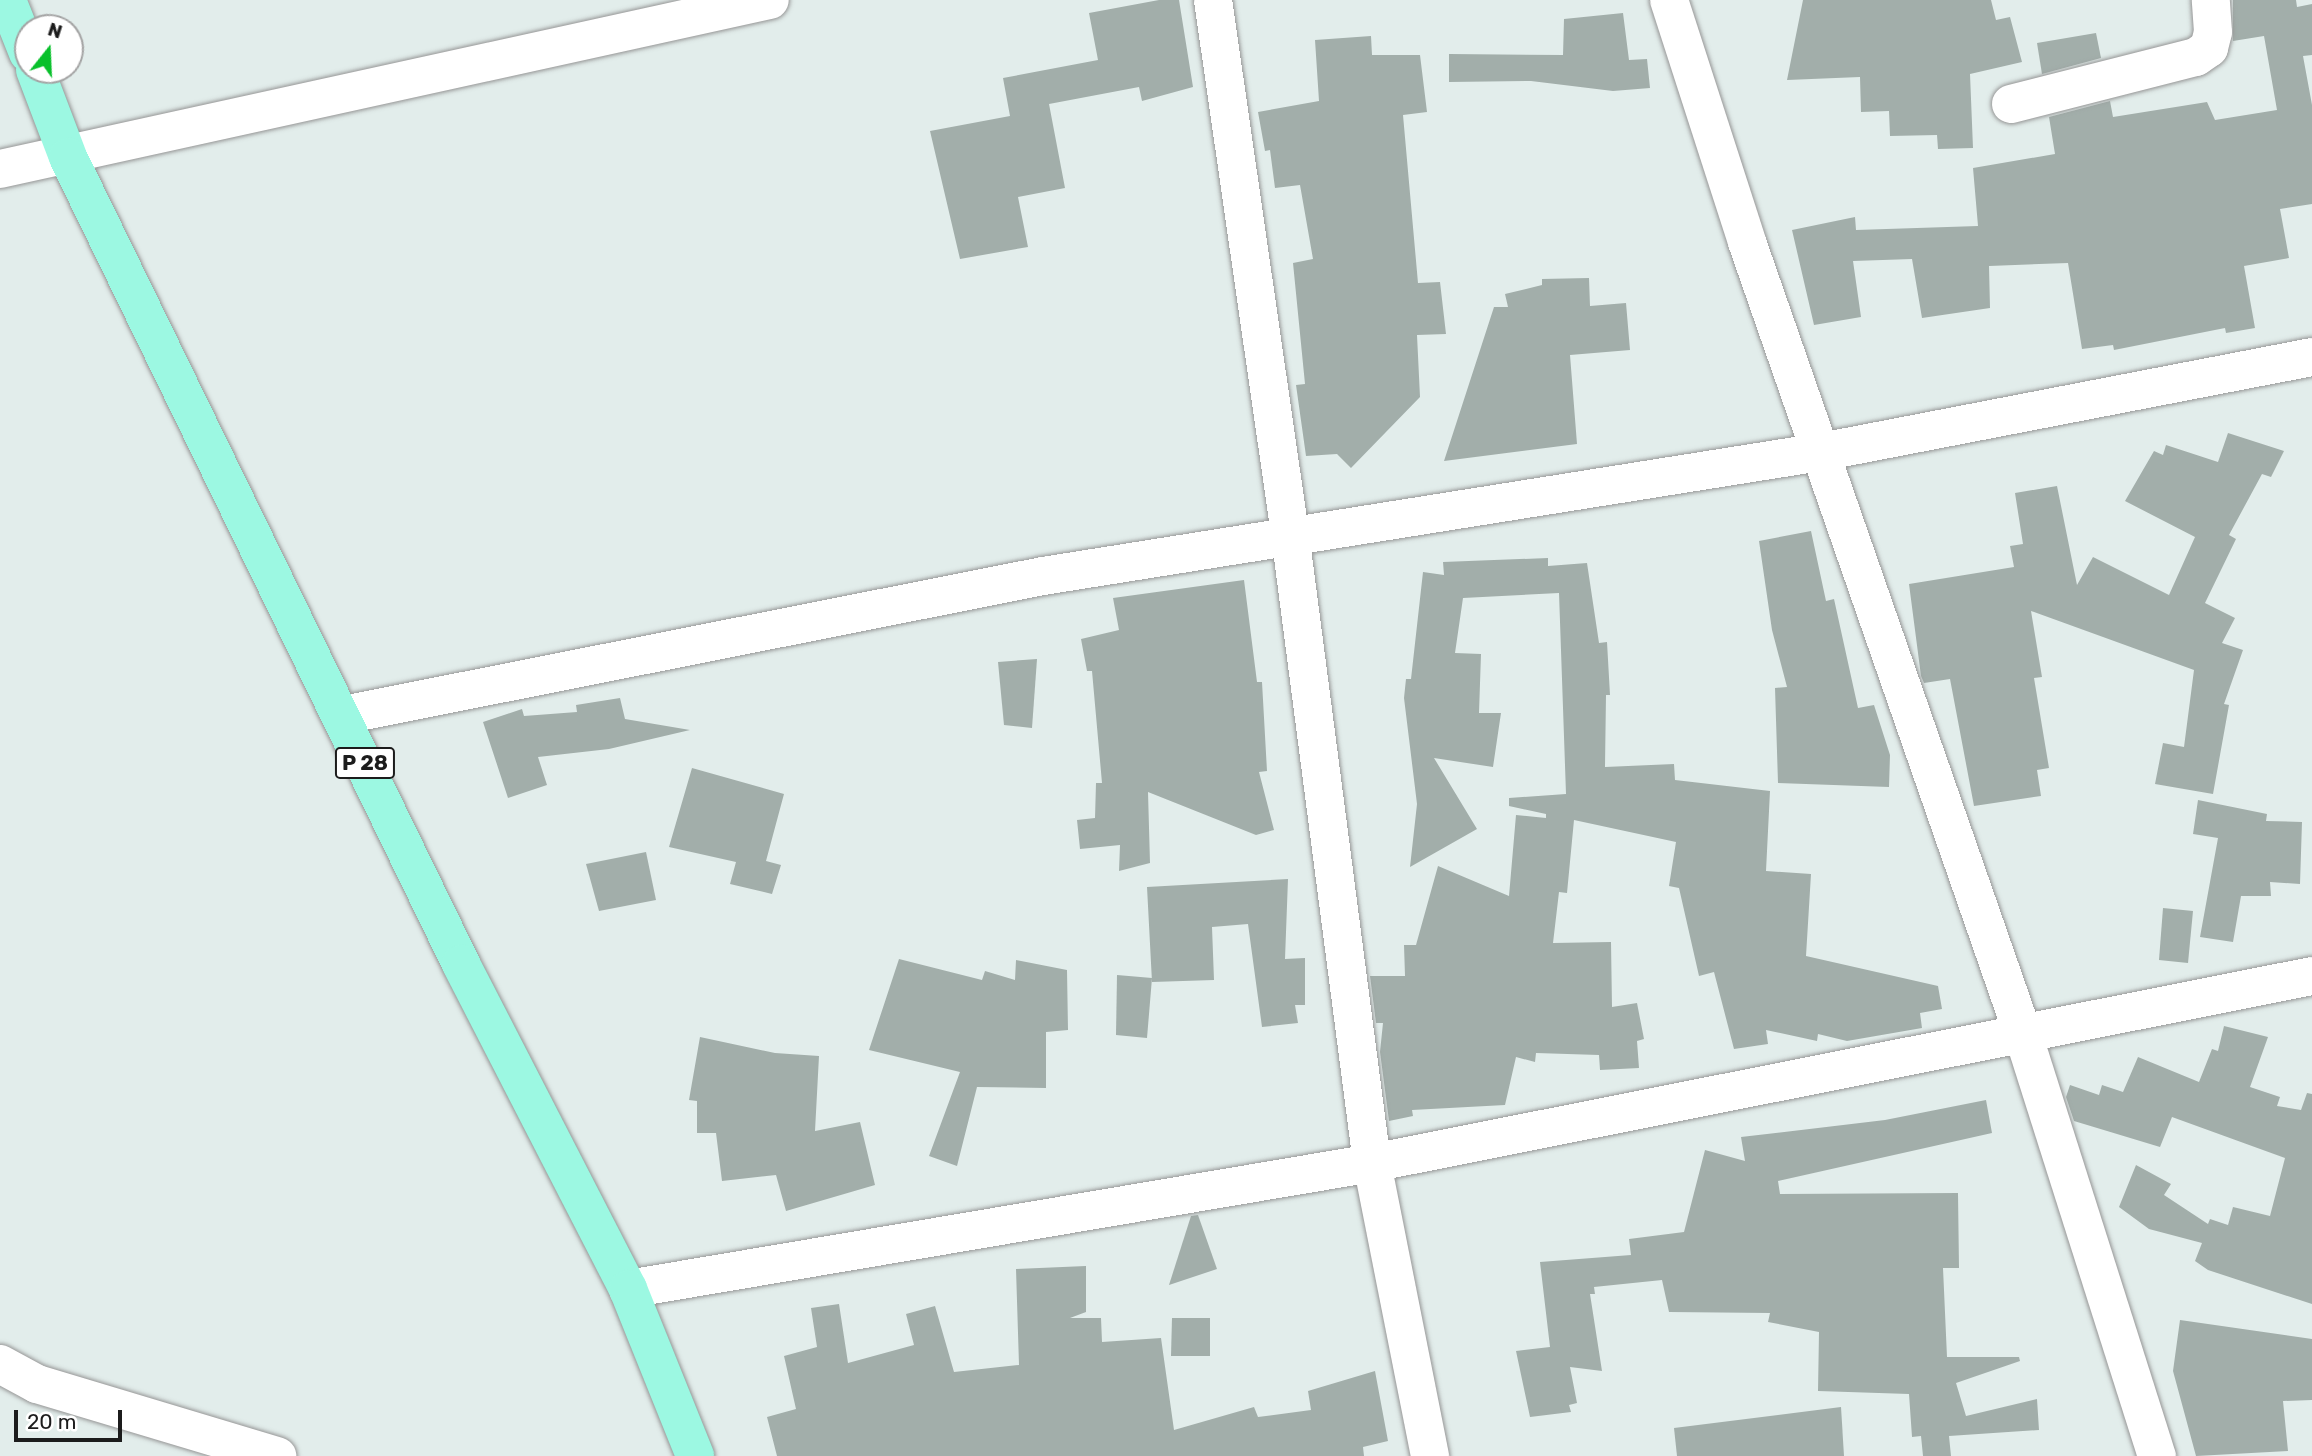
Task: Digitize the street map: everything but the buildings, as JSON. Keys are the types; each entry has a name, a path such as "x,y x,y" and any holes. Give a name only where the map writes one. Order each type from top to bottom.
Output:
{"main road":[{"name":"P 28","path":"40,84 68,157 343,715 461,964 628,1289 695,1456"}],"street":[{"path":"0,169 68,157 770,0"},
{"path":"1213,0 1290,534 1372,1163 1430,1456"},
{"path":"1669,0 1821,452 2023,1034 2157,1456"},
{"path":"2011,104 2196,57 2209,48 2213,32 2211,0"},
{"path":"343,715 1043,576 1290,534 1821,452 2312,357"},
{"path":"628,1289 1372,1163 2312,976"},
{"path":"0,1364 37,1384 278,1456"}]}
